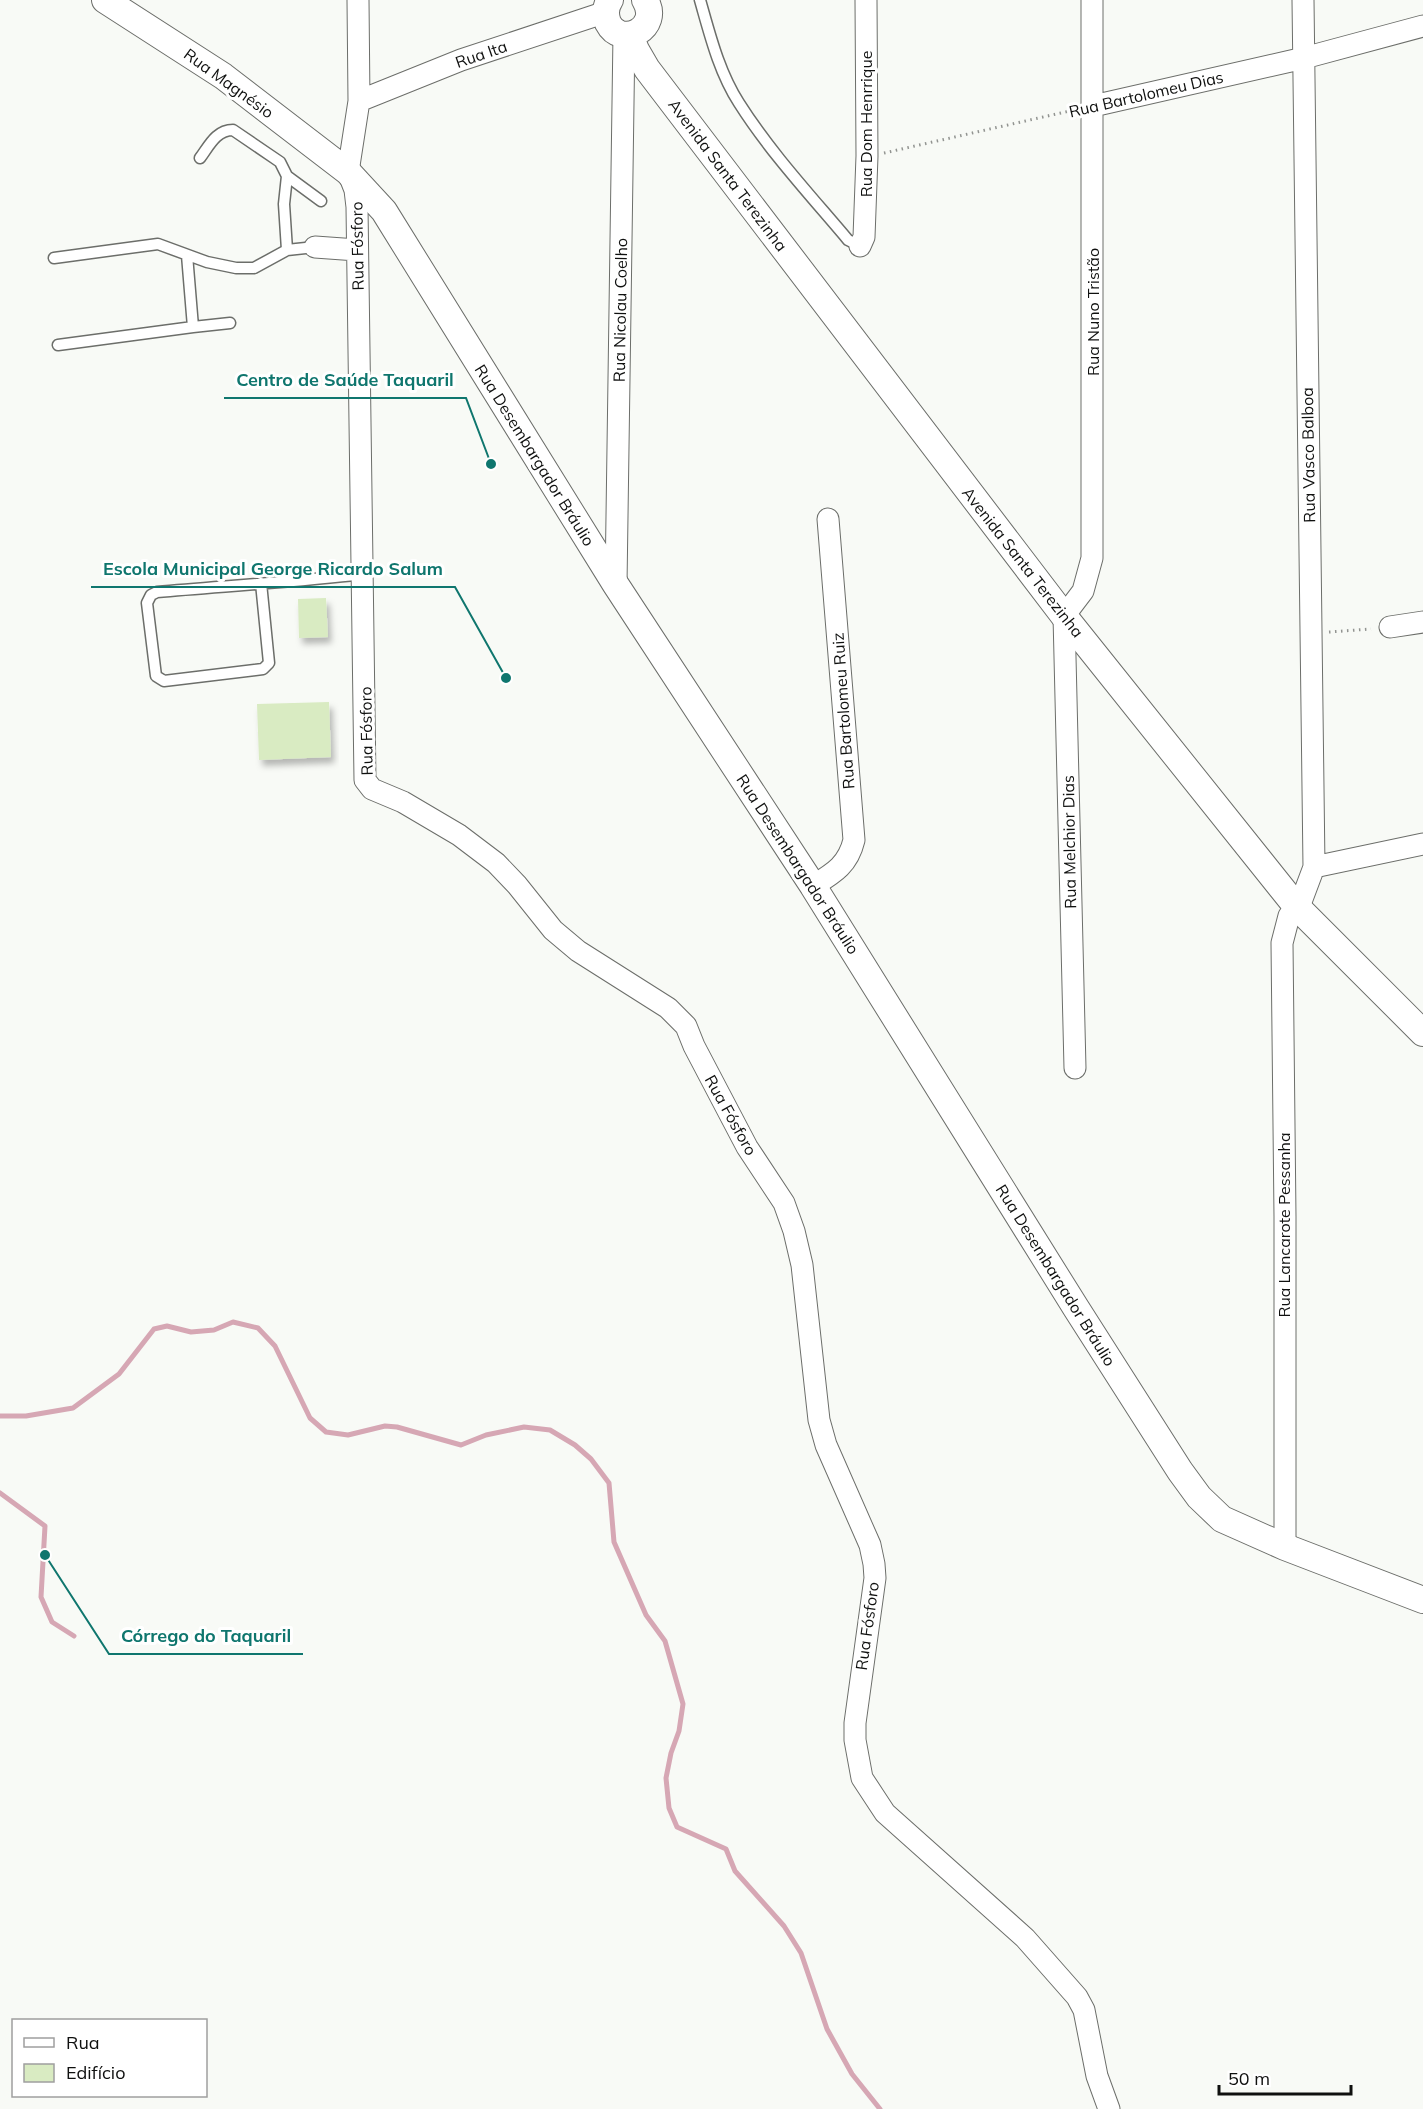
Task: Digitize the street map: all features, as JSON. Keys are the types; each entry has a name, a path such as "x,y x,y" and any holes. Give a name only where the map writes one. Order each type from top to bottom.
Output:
{"street":[{"name":"Rua Magnésio","path":"105,0 223,76 348,172"},
{"path":"348,172 358,101 358,0"},
{"path":"608,6 610,26 632,32 649,19 650,13 645,0"},
{"name":"Rua Dom Henrrique","path":"860,246 864,237 867,156 866,0"},
{"name":"Rua Nuno Tristão","path":"1064,616 1083,591 1092,558 1092,0"},
{"name":"Rua Vasco Balboa","path":"1296,906 1306,889 1314,867 1303,0"},
{"name":"Rua Ita","path":"358,101 608,6"},
{"name":"Rua Bartolomeu Dias","path":"1093,106 1304,58 1423,26"},
{"name":"Avenida Santa Terezinha","path":"632,32 636,50 647,69 1064,616 1296,906 1423,1033"},
{"name":"Rua Nicolau Coelho","path":"616,585 632,32"},
{"name":"Rua Fósforo","path":"348,172 355,190 357,207 365,780 372,789 403,802 459,835 517,885 553,930 578,951 679,1017 686,1026 694,1046 747,1147 784,1203 794,1231 802,1265 819,1420 826,1445 870,1545 874,1578 855,1723 855,1740 862,1778 885,1813 1025,1938 1077,1997 1084,2010 1097,2076 1109,2109"},
{"name":"Rua Desembargador Bráulio","path":"348,172 384,211 396,229 616,585 813,885 1063,1288 1199,1497 1222,1519 1285,1547 1423,1600"},
{"path":"315,247 357,250"},
{"name":"Rua Bartolomeu Ruiz","path":"813,885 834,872 848,859 854,840 828,519"},
{"name":"Rua Melchior Dias","path":"1064,616 1075,1068"},
{"path":"1390,627 1423,622"},
{"path":"1314,867 1423,844"},
{"name":"Rua Lancarote Pessanha","path":"1285,1547 1282,944 1289,916 1296,906"}],"lane":[{"path":"700,0 714,51 738,102 781,161 848,240 860,246"},
{"path":"200,158 219,133 233,130 280,162 287,176 321,201"},
{"path":"287,176 284,204 287,250"},
{"path":"54,258 158,244 187,255 236,268 254,268 287,250 315,247"},
{"path":"187,255 193,327"},
{"path":"58,345 230,323"},
{"path":"261,583 269,663 263,669 164,681 156,676 147,603 151,595 158,592 363,574"}],"path":[{"name":"Rua Bartolomeu Dias","path":"867,156 1093,106"},
{"path":"1310,634 1390,627"}],"building":[{"path":"326,598 328,637 299,638 298,599"},
{"path":"329,702 331,757 259,760 257,704"}],"waterway":[{"path":"0,1416 26,1416 73,1408 119,1374 154,1329 167,1326 191,1332 214,1330 233,1322 258,1328 275,1346 310,1418 326,1432 348,1435 385,1426 397,1427 461,1445 486,1435 524,1427 550,1430 575,1445 591,1459 609,1483 614,1542 646,1615 665,1641 683,1704 679,1731 671,1753 666,1778 669,1808 677,1827 726,1849 735,1871 784,1926 801,1953 827,2029 852,2074 880,2109"},
{"path":"0,1493 45,1526 41,1597 52,1622 74,1636"}],"place":[{"name":"Centro de Saúde Taquaril","path":"491,464"},
{"name":"Escola Municipal George Ricardo Salum","path":"506,678"},
{"name":"Córrego do Taquaril","path":"45,1555"}]}
